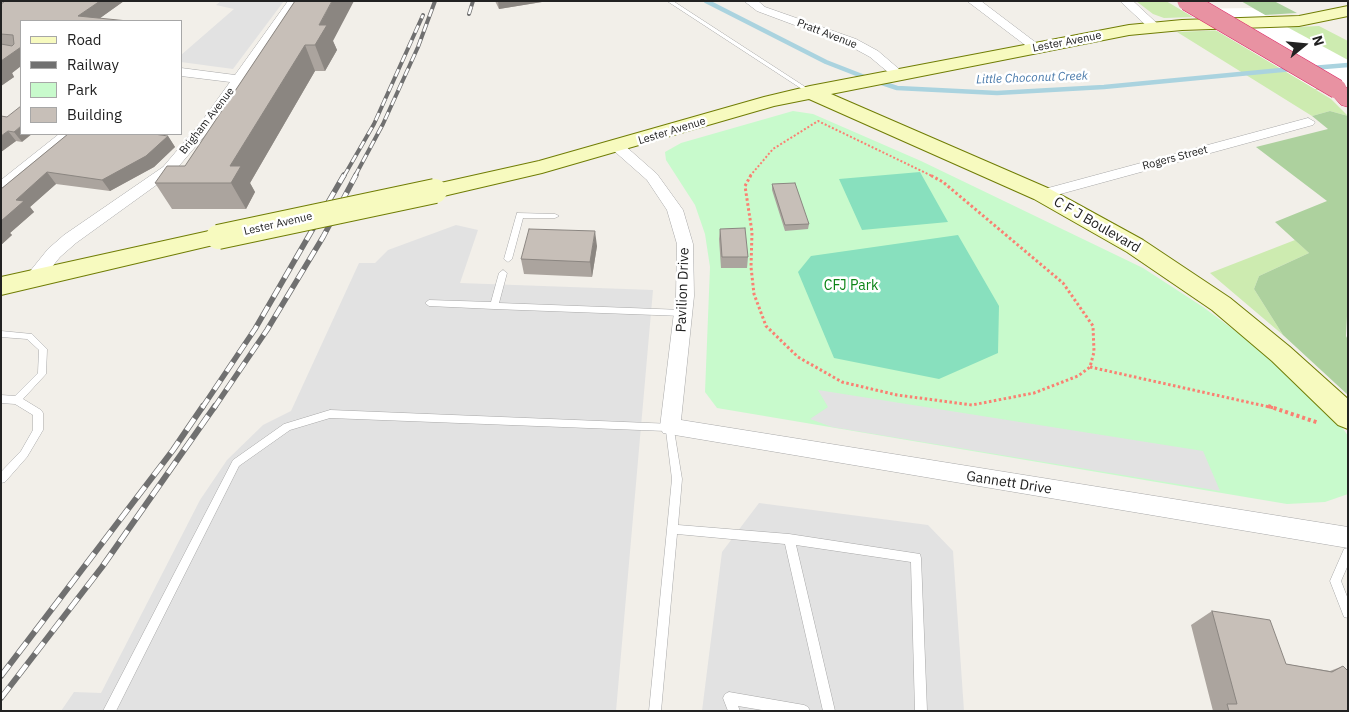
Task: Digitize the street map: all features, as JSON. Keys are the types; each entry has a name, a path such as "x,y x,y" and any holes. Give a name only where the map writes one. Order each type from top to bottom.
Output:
{"highway":[{"path":"1187,1 1344,95"},
{"path":"1231,6 1289,40"}],"street":[{"name":"Brigham Avenue","path":"33,279 54,253 70,239 114,210 168,170 208,124 294,1"},
{"name":"Pratt Avenue","path":"750,1 761,9 852,42 874,54 896,75"},
{"path":"973,1 1037,48"},
{"path":"1126,1 1155,27"},
{"name":"Lester Avenue","path":"1,286 542,167 618,147 771,101 810,92 1155,27 1299,21 1348,11"},
{"path":"182,72 239,79"},
{"name":"C F J Boulevard","path":"810,92 1042,194 1135,246 1221,304 1281,354 1348,417"},
{"name":"Rogers Street","path":"1042,194 1308,122"},
{"path":"1,188 65,135"},
{"name":"Pavilion Drive","path":"618,147 652,177 675,210 685,244 683,313 678,372 670,427"},
{"name":"Gannett Drive","path":"670,427 1348,538"}],"lane":[{"path":"669,1 810,92"},
{"path":"508,259 520,216 555,216"},
{"path":"494,306 503,273"},
{"path":"429,303 683,313"},
{"path":"1,334 29,336 43,348 42,374 17,400"},
{"path":"1,399 17,400 38,413 38,430 24,454 1,479"},
{"path":"110,711 236,463 287,428 330,414 670,427 677,478 655,711"},
{"path":"672,529 789,539 916,558 921,711"},
{"path":"789,539 829,711"},
{"path":"1348,553 1335,581 1348,613"},
{"path":"734,711 729,698 804,711"}],"path":[{"path":"818,121 898,158 942,182 1063,283 1093,326 1094,352 1090,366 1078,376 1034,394 972,405 897,395 842,382 798,357 766,326 754,294 751,267 752,232 745,186 754,168 773,149 818,121"},
{"path":"1090,366 1284,410 1324,424"}],"green space":[{"path":"1136,1 1166,1 1193,17 1164,18 1153,14"},
{"path":"1241,1 1274,1 1297,13 1265,15"},
{"path":"1319,26 1348,41 1348,88 1316,90 1331,99 1348,116 1330,111 1312,116 1177,32"},
{"name":"CFJ Park","path":"793,111 813,114 921,161 1143,268 1203,307 1258,348 1342,427 1348,436 1348,494 1325,502 1287,504 717,408 705,392 710,267 705,234 695,205 666,160 665,152 681,143"},
{"path":"1330,111 1348,116 1348,297 1346,336 1348,340 1348,395 1283,335 1254,289 1259,276 1309,253 1275,222 1327,201 1256,147 1328,129 1312,116"},
{"path":"920,172 948,222 862,230 839,179"},
{"path":"958,235 999,306 998,353 939,379 834,358 798,272 811,256"},
{"path":"1295,240 1309,253 1259,276 1254,289 1283,335 1210,273"}],"shaded area":[{"path":"221,1 284,1 233,69 182,62 182,54 234,9 216,5"},
{"path":"456,225 478,230 460,283 653,290 616,711 61,711 74,692 101,693 200,500 227,460 263,425 291,411 359,263 375,263 388,250"},
{"path":"818,390 1203,451 1220,491 832,427 810,419 828,407"},
{"path":"759,503 928,525 953,551 964,711 702,711 722,552"}],"pier":[{"path":"1252,8 1348,60 1348,88 1315,89 1180,9"}],"building":[{"path":"5,1 100,1 78,16 118,20 20,20 20,48 1,61 1,44 12,46 14,44 13,35 1,34 1,4"},
{"path":"295,1 332,1 319,25 327,25 315,45 305,45 230,166 241,166 231,183 155,183 167,166 185,166"},
{"path":"20,107 20,127 14,132 8,131 1,136 1,116 7,117"},
{"path":"67,135 168,136 146,156 102,180 47,172 16,200 24,201 1,221 1,189"},
{"path":"795,183 809,224 785,225 772,184"},
{"path":"745,228 748,257 722,257 720,229"},
{"path":"529,229 595,231 590,262 521,259"},
{"path":"1212,611 1270,620 1286,664 1332,672 1343,666 1348,671 1348,711 1229,711 1227,704 1237,704"}],"waterway":[{"name":"Little Choconut Creek","path":"706,1 826,62 867,78"},
{"name":"Little Choconut Creek","path":"1312,68 1348,65"},
{"name":"Little Choconut Creek","path":"876,81 897,88 997,93 1104,87 1292,69"}],"railway":[{"path":"355,176 383,124 418,47 435,1"},
{"path":"469,14 473,1"},
{"path":"344,176 374,124 423,15"},
{"path":"202,408 255,329 344,175"},
{"path":"214,408 267,330 323,237 356,175"},
{"path":"1,676 173,450 203,406"},
{"path":"1,698 102,567 215,406"}]}
